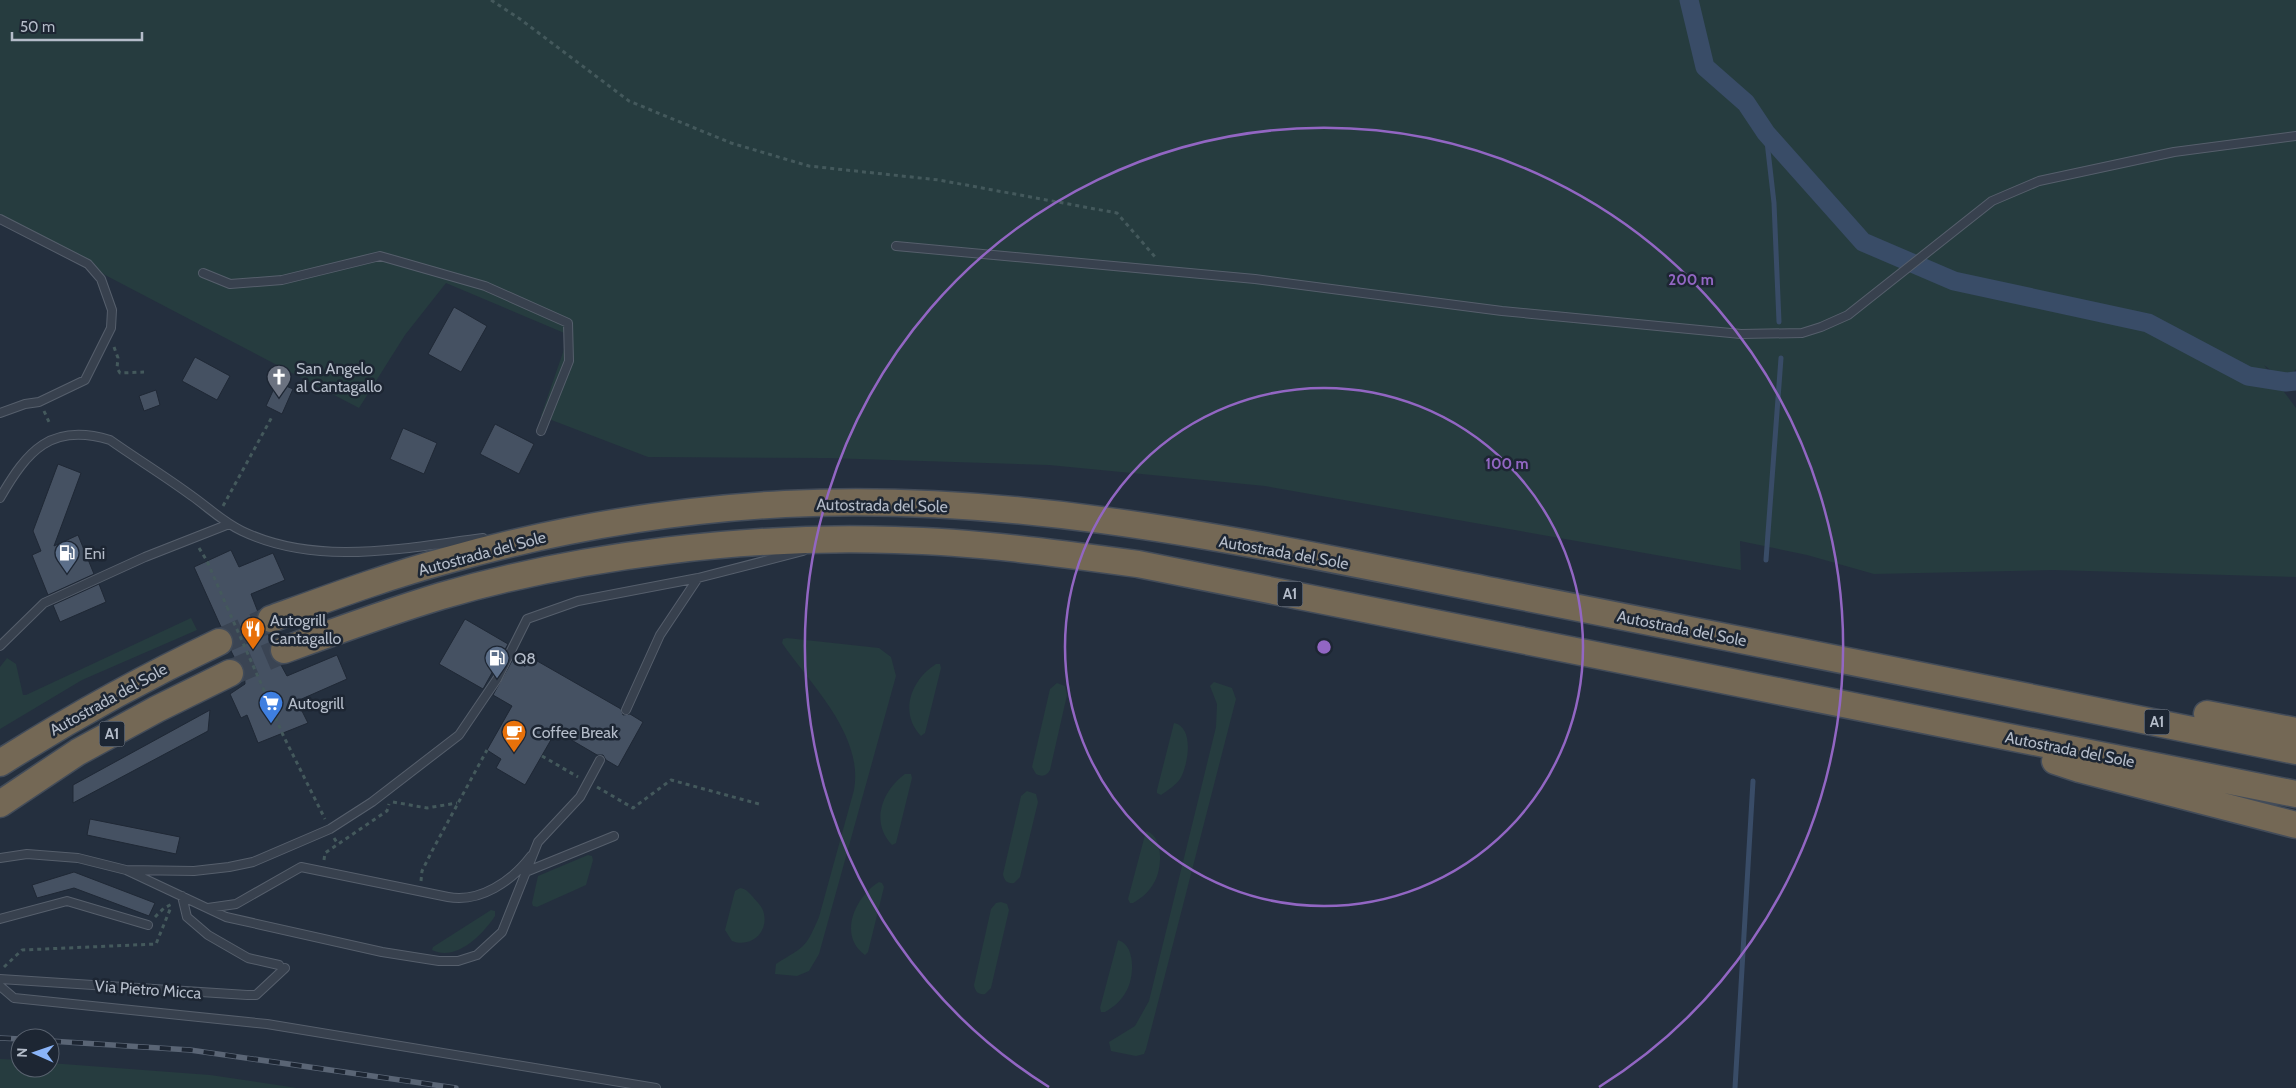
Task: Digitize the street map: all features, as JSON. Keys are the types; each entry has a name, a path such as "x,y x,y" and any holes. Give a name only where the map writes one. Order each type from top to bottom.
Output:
{"highway":[{"name":"Autostrada del Sole","path":"271,619 445,560 606,523 718,509 789,504 907,503 1027,511 1159,529 1375,568 2018,694 2296,751"},
{"name":"Autostrada del Sole","path":"284,650 442,596 535,574 629,556 744,544 851,539 1022,548 1138,564 2296,794"},
{"name":"Autostrada del Sole","path":"0,763 62,723 141,679 218,642"},
{"name":"Autostrada del Sole","path":"0,804 78,752 156,709 230,673"},
{"path":"2018,694 2072,690 2296,731"},
{"path":"1956,727 2079,769 2296,824"}],"lane":[{"path":"896,246 1255,279 1502,310 1741,334 1802,332 1821,327 1848,315 1992,201 2040,182 2174,152 2296,136"},
{"path":"0,219 88,264 101,279 112,310 111,328 85,380 39,402 25,404 0,414"},
{"path":"203,273 230,284 282,280 380,256 485,286 568,323 569,361 541,431"},
{"path":"0,498 18,466 36,448 53,439 69,436 95,436 110,440 192,496 229,524 255,536 286,546 348,553 365,553 490,538"},
{"path":"510,535 606,523"},
{"path":"0,646 44,603 145,557 229,524"},
{"path":"126,870 194,871 229,867 253,862 330,829 372,802 459,735 496,680 528,619 578,601 698,578 851,539"},
{"path":"626,710 660,635 698,578"},
{"path":"0,858 27,854 78,858 126,870 226,917 382,952 439,961 458,961 476,956 502,932 538,842 580,797 600,760"},
{"path":"528,871 614,836"},
{"path":"206,908 236,904 301,867 460,899 473,897 500,885 522,866 535,850"},
{"name":"Via Pietro Micca","path":"0,979 256,995 282,967 248,958 208,935 187,917 180,895"},
{"path":"0,919 67,901 148,925"},
{"path":"0,986 14,998 267,1024 656,1088"}],"path":[{"path":"491,0 520,18 629,101 731,143 809,166 939,180 1117,214 1168,271"},
{"path":"104,343 113,345 118,358 117,368 120,373 144,372"},
{"path":"218,516 273,415"},
{"path":"207,561 283,735 338,844"},
{"path":"419,891 422,871 487,750"},
{"path":"542,756 633,808 671,780 759,804"},
{"path":"322,870 325,853 387,811 390,801 427,808 457,804"},
{"path":"0,971 22,950 156,944 172,904 180,895"},
{"path":"148,925 164,908 172,904"}],"green space":[{"path":"0,0 2296,0 2296,369 2286,382 2264,365 2296,408 2296,577 2053,570 1874,574 1807,555 1740,541 1741,570 1265,486 1049,465 827,458 648,457 541,416 569,335 446,283 405,335 359,408 0,220"},
{"path":"191,618 197,630 82,680 0,729 0,667 7,658 16,664 23,695 26,695"},
{"path":"783,639 879,648 891,657 896,676 819,954 809,971 797,976 775,974 776,964 793,954 807,942 819,917 854,790 855,770 851,750 843,730 820,693 782,643"},
{"path":"936,664 940,664 941,668 925,733 921,736 914,727 910,717 911,697 920,678"},
{"path":"1214,682 1232,688 1236,699 1146,1049 1144,1054 1136,1056 1111,1051 1109,1042 1135,1026 1149,1001 1216,727 1217,704 1210,686"},
{"path":"1057,683 1065,686 1067,695 1050,770 1046,775 1040,775 1036,774 1032,767 1050,689"},
{"path":"1174,723 1181,726 1185,732 1188,748 1187,757 1180,779 1161,795 1157,793 1157,790"},
{"path":"905,774 911,774 912,778 896,843 892,845 885,836 880,817 885,798 890,789"},
{"path":"1027,791 1036,794 1038,802 1020,877 1014,883 1010,883 1005,880 1003,874 1021,796"},
{"path":"1146,831 1152,834 1159,846 1159,868 1155,881 1148,891 1133,903 1130,903 1128,899"},
{"path":"588,855 592,856 593,860 586,885 537,907 533,906 538,876"},
{"path":"879,882 884,887 868,952 865,955 857,947 852,937 853,916 863,896"},
{"path":"740,888 746,890 761,907 765,921 763,928 756,938 745,943 732,941 725,930 735,891"},
{"path":"996,903 1007,904 1009,910 991,988 985,994 981,994 976,991 974,985 991,909"},
{"path":"491,910 495,911 495,916 484,931 468,944 451,952 441,953 432,950 433,947"},
{"path":"1118,940 1124,943 1131,955 1131,977 1127,990 1120,1000 1105,1012 1101,1012 1100,1008"},
{"path":"0,1059 10,1060 10,1078 60,1078 60,1064 210,1075 297,1088 0,1088"}],"building":[{"path":"454,307 487,326 461,372 428,354"},
{"path":"195,357 230,376 217,400 182,381"},
{"name":"San Angelo al Cantagallo","path":"277,382 293,389 282,414 266,406"},
{"path":"156,390 160,405 144,411 139,396"},
{"path":"495,424 534,444 519,474 480,454"},
{"path":"403,428 437,443 424,474 390,459"},
{"path":"58,464 81,473 54,546 78,535 94,574 48,595 32,555 41,551 33,531"},
{"name":"Autogrill Cantagallo","path":"231,550 239,567 273,553 285,580 251,594 258,612 257,625 268,634 272,642 270,656 281,665 287,676 337,655 347,679 297,701 308,723 258,743 247,715 241,718 230,694 245,684 244,667 235,659 231,651 234,644 233,636 228,630 221,627 194,567"},
{"path":"99,584 106,602 60,622 53,605"},
{"path":"465,619 508,644 483,689 439,664"},
{"path":"518,650 621,709 623,715 630,714 643,722 618,767 606,760 603,755 597,755 556,731 525,785 496,768 501,759 487,750 512,706 493,695"},
{"path":"210,710 208,731 73,803 73,785"},
{"path":"90,819 180,837 176,854 87,835"},
{"path":"74,872 155,903 149,916 74,888 37,898 32,885"}],"waterway":[{"path":"1689,0 1705,67 1746,103 1766,133 1863,242 1954,281 2148,323 2248,376 2286,382 2296,381"},
{"path":"1766,133 1774,203 1779,322"},
{"path":"1766,560 1781,358"},
{"path":"1735,1088 1753,781"}],"tunnel":[{"path":"219,642 271,619"},
{"path":"230,673 284,650"}],"railway":[{"path":"0,1038 10,1038"},
{"path":"60,1042 190,1050 456,1088"}],"place":[{"name":"San Angelo al Cantagallo","path":"279,398"},
{"name":"Eni","path":"67,574"},
{"name":"Autogrill Cantagallo","path":"253,650"},
{"name":"Q8","path":"497,679"},
{"name":"Autogrill","path":"271,724"},
{"name":"Coffee Break","path":"514,753"}]}
